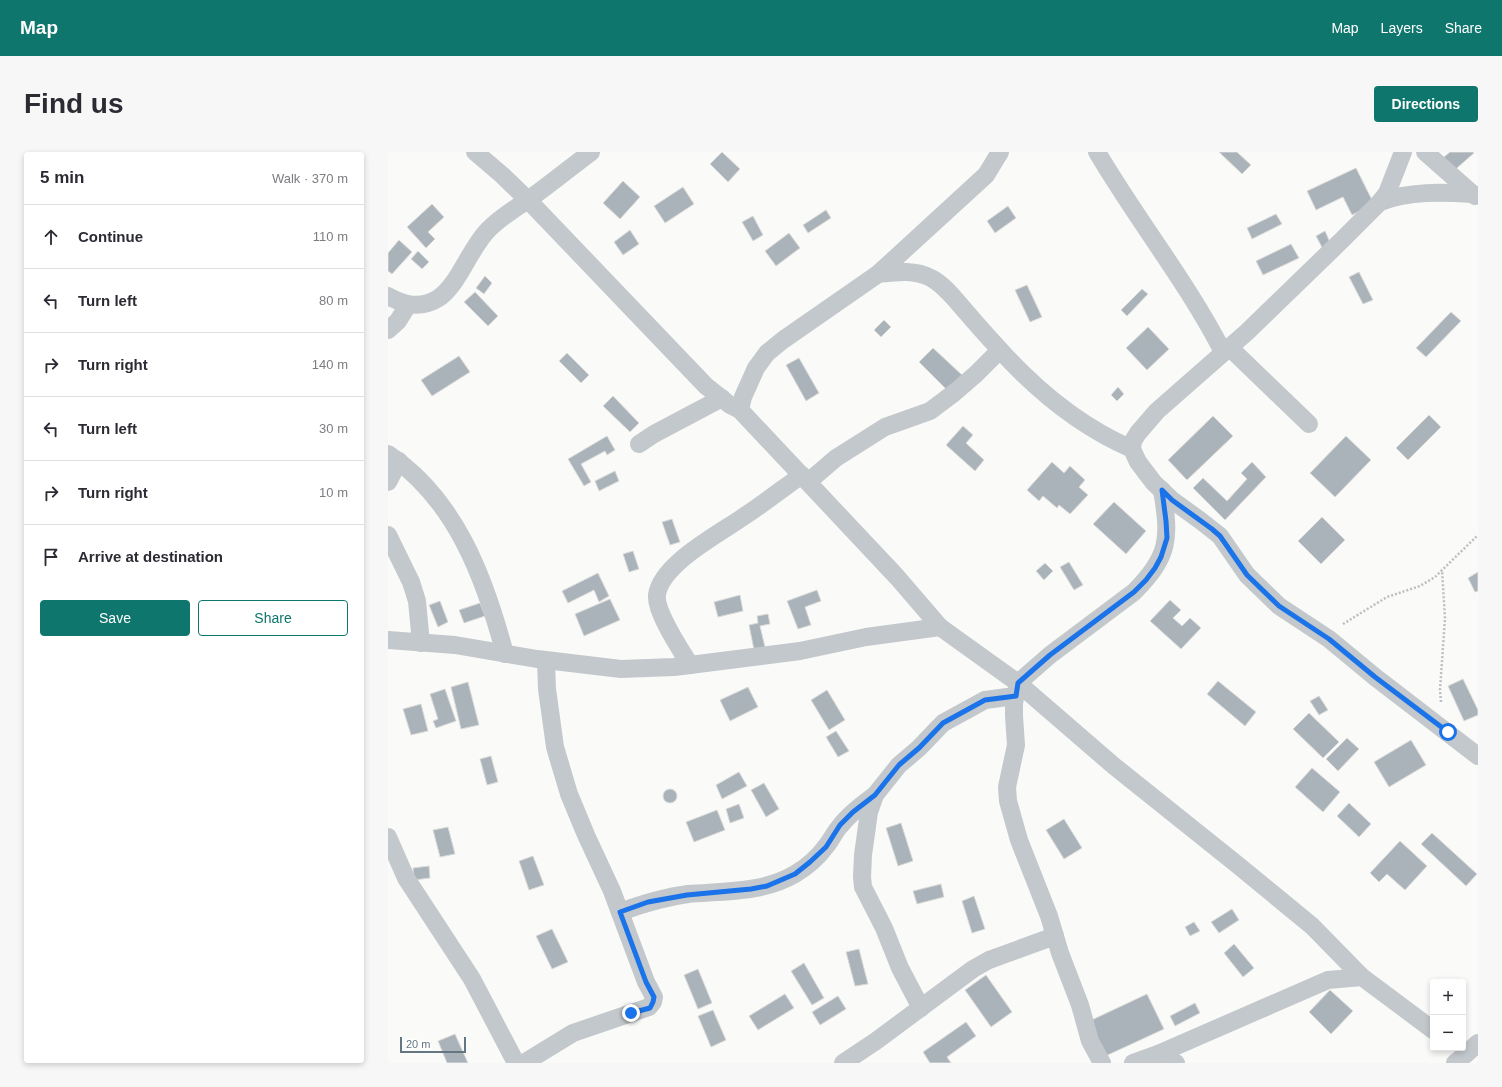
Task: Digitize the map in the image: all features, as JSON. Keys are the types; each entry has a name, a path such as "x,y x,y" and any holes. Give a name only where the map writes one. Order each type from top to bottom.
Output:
{"street":[{"path":"475,152 528,200 706,386 730,405 740,410 897,577 940,627 1312,926 1362,978 1430,1028"},
{"path":"388,296 408,305 429,303 438,298 450,287 472,251 488,230 507,213 528,200 590,152"},
{"path":"740,410 743,397 756,368 767,353 783,340 878,274 986,175 1000,152"},
{"path":"1097,152 1120,190 1226,350 1309,424"},
{"path":"1403,152 1387,193 1380,202 1343,240 1247,332 1156,411 1138,433 1133,441 1132,449 1141,467 1162,490 1172,500 1216,532 1247,575 1279,606 1329,639 1375,677 1478,756"},
{"path":"1424,152 1475,196"},
{"path":"1380,202 1394,197 1411,194 1453,192 1475,196"},
{"path":"878,274 904,272 930,278 952,296 1028,379 1057,404 1083,423 1114,441 1132,449"},
{"path":"388,330 398,321 408,305"},
{"path":"690,665 671,634 659,607 657,595 664,577 691,550 885,427 930,411 976,374 1000,350"},
{"path":"639,444 654,434 722,398"},
{"path":"388,482 393,458 424,484 441,504 457,527 472,557 492,607 505,654"},
{"path":"620,912 648,902 687,895 767,886 795,874 826,847 840,825 853,812 875,795 899,765 919,748 943,723 985,700 1017,690 1050,655 1134,592 1146,580 1161,557 1167,538 1162,490"},
{"path":"388,535 411,582 417,601 421,643"},
{"path":"388,640 455,645 546,660 621,669 690,665 800,650 866,637 940,627"},
{"path":"524,1063 573,1033 650,1008 654,997 646,982 612,891 586,836 569,794 555,747 547,689 546,660"},
{"path":"1017,690 1014,716 1016,745 1007,787 1008,801 1019,840 1036,881 1080,1005 1090,1042 1102,1063"},
{"path":"875,795 869,812 863,855 863,887 884,928 900,968 921,1008"},
{"path":"388,837 406,878 472,979 516,1063"},
{"path":"843,1063 876,1041 973,969 990,960 1055,936"},
{"path":"1133,1063 1158,1054 1273,1002 1328,980 1362,978"},
{"path":"1158,1054 1176,1063"}],"path":[{"path":"1342,625 1387,597 1420,586 1436,577 1478,536"},
{"path":"1442,570 1445,618 1440,690 1441,705 1448,732"}],"building":[{"path":"722,152 740,169 728,182 710,164"},
{"path":"1219,152 1237,152 1251,165 1242,174"},
{"path":"1450,152 1474,153 1449,175 1438,162"},
{"path":"1356,168 1374,204 1352,215 1343,197 1316,210 1307,191"},
{"path":"623,181 640,197 620,219 603,203"},
{"path":"683,187 694,204 665,223 654,206"},
{"path":"432,204 444,217 428,232 435,239 426,248 407,227"},
{"path":"1008,206 1016,218 995,233 987,221"},
{"path":"826,210 831,218 808,233 803,225"},
{"path":"1276,214 1282,224 1252,239 1247,228"},
{"path":"753,216 763,235 753,241 742,222"},
{"path":"630,230 639,244 623,255 614,242"},
{"path":"1325,231 1333,249 1325,253 1316,236"},
{"path":"789,233 800,248 776,266 765,251"},
{"path":"399,240 412,252 392,274 388,271 388,253"},
{"path":"1291,244 1299,258 1263,275 1256,261"},
{"path":"418,251 429,262 422,269 411,259"},
{"path":"1359,272 1373,300 1363,304 1349,277"},
{"path":"485,276 492,283 484,294 476,288"},
{"path":"1027,285 1042,317 1030,322 1015,290"},
{"path":"1142,289 1148,294 1127,316 1121,310"},
{"path":"475,292 498,316 488,326 464,302"},
{"path":"1451,312 1461,321 1426,357 1416,348"},
{"path":"884,320 891,327 881,337 874,330"},
{"path":"1148,327 1169,349 1147,370 1126,348"},
{"path":"933,348 962,375 947,390 919,362"},
{"path":"567,353 589,375 581,383 559,361"},
{"path":"459,356 470,372 432,396 421,380"},
{"path":"799,358 819,393 806,401 786,365"},
{"path":"1118,387 1124,394 1117,401 1111,395"},
{"path":"613,396 639,423 630,432 603,406"},
{"path":"1429,415 1441,427 1408,460 1396,448"},
{"path":"1213,416 1233,436 1187,480 1168,460"},
{"path":"963,426 973,435 966,443 984,460 975,471 946,445"},
{"path":"607,436 615,450 607,455 605,451 581,464 591,482 584,486 568,459"},
{"path":"1346,436 1371,460 1335,497 1310,473"},
{"path":"1052,462 1064,473 1070,466 1085,480 1079,487 1088,495 1070,514 1059,505 1057,508 1043,496 1039,501 1027,490"},
{"path":"1252,462 1266,477 1225,520 1193,488 1203,478 1227,501 1247,479 1241,473"},
{"path":"615,471 619,481 599,491 595,481"},
{"path":"1114,502 1146,531 1126,554 1093,524"},
{"path":"1322,517 1345,540 1321,564 1298,541"},
{"path":"672,519 680,542 670,545 662,522"},
{"path":"633,551 639,569 629,572 623,554"},
{"path":"1069,562 1083,585 1074,590 1060,567"},
{"path":"1045,563 1053,571 1044,580 1036,571"},
{"path":"1478,572 1478,591 1475,592 1468,578"},
{"path":"598,573 609,596 599,602 594,590 568,603 562,591"},
{"path":"817,590 821,601 805,607 811,625 798,629 787,601"},
{"path":"740,595 743,611 718,617 714,602"},
{"path":"610,599 620,620 584,636 575,614"},
{"path":"1170,600 1181,610 1173,618 1182,626 1190,618 1201,628 1181,649 1150,621"},
{"path":"440,601 448,622 438,627 429,605"},
{"path":"480,603 485,616 464,623 459,610"},
{"path":"768,614 770,624 760,626 765,647 754,650 749,625 758,623 757,616"},
{"path":"1463,679 1478,710 1478,715 1464,721 1448,686"},
{"path":"1218,681 1256,712 1245,726 1207,694"},
{"path":"468,682 479,725 461,729 451,687"},
{"path":"748,687 758,707 730,721 720,700"},
{"path":"445,689 456,721 436,728 433,721 438,719 430,694"},
{"path":"827,690 845,720 829,730 811,700"},
{"path":"1319,696 1328,710 1319,715 1310,701"},
{"path":"421,704 428,731 411,735 403,709"},
{"path":"1309,713 1339,742 1323,758 1293,729"},
{"path":"836,731 849,751 838,757 826,737"},
{"path":"1347,738 1359,749 1338,771 1326,759"},
{"path":"1411,740 1426,765 1389,787 1374,762"},
{"path":"491,756 498,782 487,785 480,759"},
{"path":"1312,768 1340,792 1323,812 1295,787"},
{"path":"739,772 747,786 722,799 716,785"},
{"path":"764,783 779,809 766,817 751,790"},
{"path":"667,789 673,789 677,793 677,799 673,803 667,803 663,799 663,793"},
{"path":"1349,803 1371,824 1359,837 1337,816"},
{"path":"739,804 744,818 730,823 726,809"},
{"path":"717,810 725,830 694,842 686,822"},
{"path":"1064,819 1082,848 1064,859 1046,830"},
{"path":"901,823 913,861 898,866 886,828"},
{"path":"448,827 455,854 440,857 433,830"},
{"path":"1432,833 1477,874 1466,886 1421,844"},
{"path":"1400,841 1427,866 1405,890 1387,874 1379,882 1370,873"},
{"path":"533,856 544,885 529,890 519,861"},
{"path":"429,866 430,878 414,880 413,868"},
{"path":"941,884 944,897 917,904 913,891"},
{"path":"974,896 985,929 972,933 962,901"},
{"path":"1232,909 1239,920 1219,933 1211,922"},
{"path":"1194,922 1200,931 1190,936 1185,927"},
{"path":"552,929 568,962 552,969 536,936"},
{"path":"1234,944 1254,968 1243,977 1224,953"},
{"path":"859,949 868,984 855,986 846,952"},
{"path":"804,963 824,998 812,1005 791,971"},
{"path":"698,969 712,1003 698,1009 684,975"},
{"path":"986,975 1012,1012 991,1027 965,990"},
{"path":"1330,990 1353,1011 1331,1034 1309,1012"},
{"path":"785,994 794,1008 758,1030 749,1016"},
{"path":"1147,994 1164,1029 1097,1060 1081,1025"},
{"path":"838,996 846,1009 820,1025 812,1012"},
{"path":"1195,1003 1200,1013 1175,1026 1170,1016"},
{"path":"713,1010 726,1040 711,1047 698,1016"},
{"path":"966,1022 976,1036 947,1057 951,1063 930,1063 923,1052"},
{"path":"455,1034 468,1063 447,1063 438,1041"}],"route":[{"path":"631,1013 650,1008 654,997 646,982 620,912 648,902 687,895 767,886 795,874 826,847 840,825 853,812 875,795 899,765 919,748 943,723 985,700 1016,696 1018,683 1050,655 1117,606 1146,580 1161,557 1167,538 1162,490 1172,500 1220,536 1247,575 1279,606 1329,639 1375,677 1448,732"}]}
